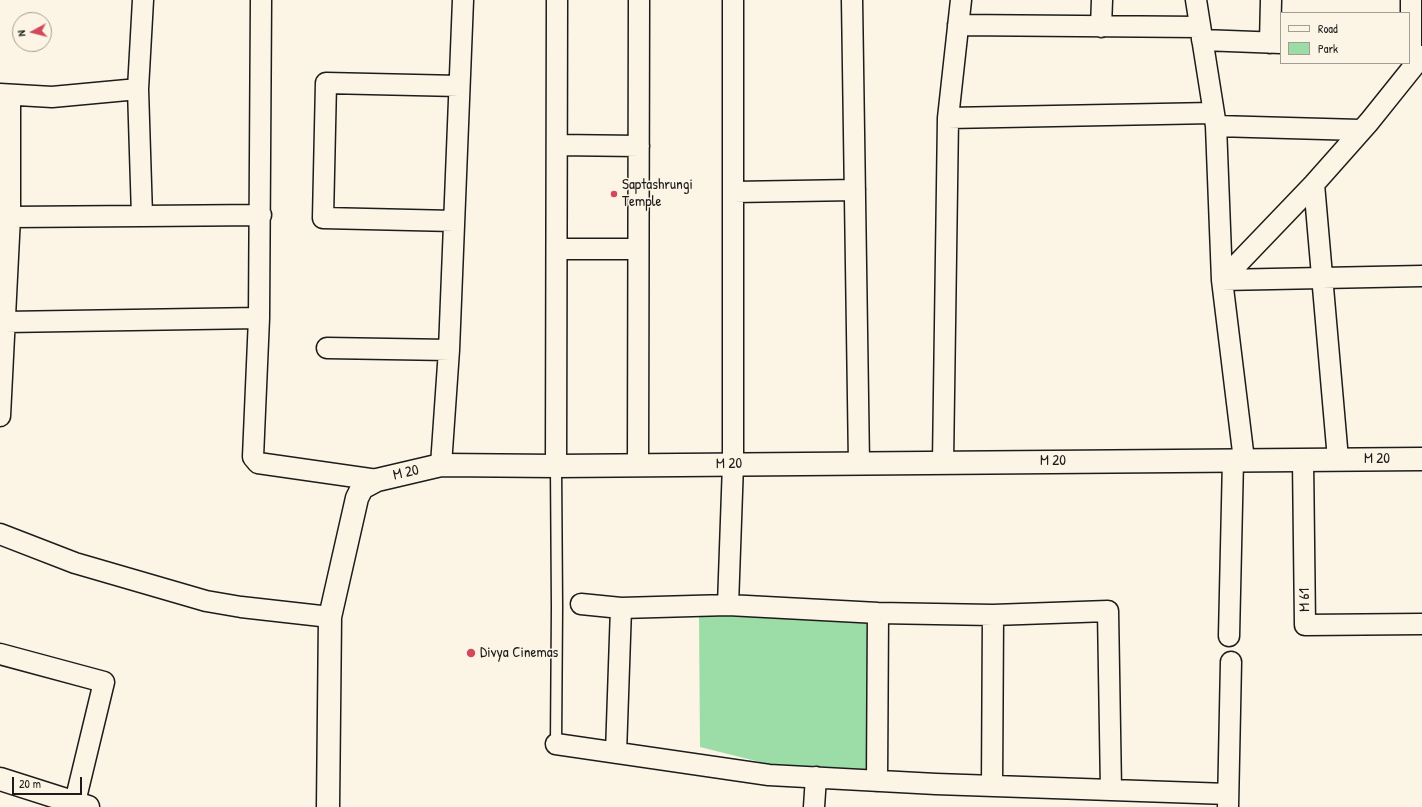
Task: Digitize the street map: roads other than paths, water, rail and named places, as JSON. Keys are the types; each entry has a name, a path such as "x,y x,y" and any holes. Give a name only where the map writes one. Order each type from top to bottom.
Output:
{"street":[{"path":"142,216 138,89 143,0"},
{"path":"261,0 261,215 259,318 253,457 258,463 377,480"},
{"path":"441,465 449,350 463,0"},
{"path":"556,466 558,0"},
{"path":"638,466 639,0"},
{"path":"728,605 733,464 733,0"},
{"path":"852,0 859,463"},
{"path":"943,462 948,118 961,0"},
{"path":"1102,0 1102,26"},
{"path":"1196,0 1214,119 1222,280 1239,460 1229,636"},
{"path":"958,25 1102,26 1201,34 1275,43 1271,0"},
{"path":"1410,58 1416,49 1411,0"},
{"path":"1222,280 1314,184 1360,130 1369,122 1406,64"},
{"path":"454,221 323,218 326,83 460,86"},
{"path":"0,416 10,217 5,94 52,96 138,89"},
{"path":"948,118 1214,119 1360,130"},
{"path":"557,145 638,146"},
{"path":"1314,184 1338,459"},
{"path":"734,192 855,190"},
{"path":"10,217 261,215"},
{"path":"557,250 638,249"},
{"path":"1222,280 1422,276"},
{"path":"5,322 259,318"},
{"path":"326,348 449,350"},
{"name":"M 20","path":"328,807 330,617 357,498 362,488 377,480 441,465 638,466 943,462 1422,459"},
{"name":"M 61","path":"1303,460 1305,625 1422,624"},
{"path":"0,534 75,563 206,601 241,607 330,617"},
{"path":"581,604 621,608 728,605 878,613 993,615 1108,610 1111,790"},
{"path":"616,753 621,608"},
{"path":"877,781 878,613"},
{"path":"992,786 993,615"},
{"path":"0,654 104,682 82,805 0,779"},
{"path":"556,744 769,775 877,781 1111,790 1228,801 1231,662"},
{"path":"814,807 816,778"}],"lane":[{"path":"556,466 556,744"}],"place":[{"name":"Saptashrungi Temple","path":"614,194"},
{"name":"Divya Cinemas","path":"471,653"}]}
